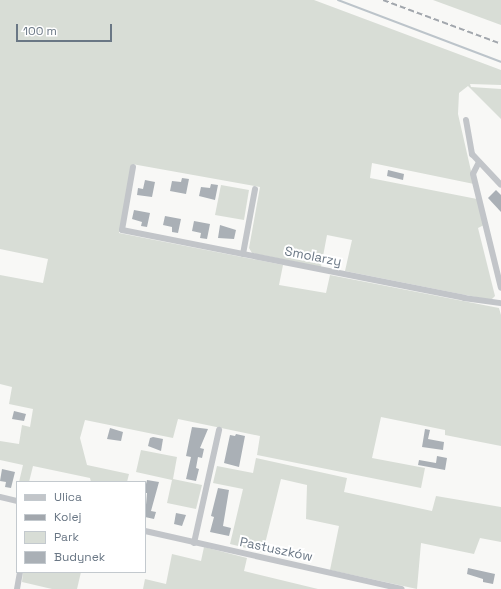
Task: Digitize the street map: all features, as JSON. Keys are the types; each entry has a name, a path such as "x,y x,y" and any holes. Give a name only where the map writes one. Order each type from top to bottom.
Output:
{"street":[{"path":"466,120 471,152 501,185"},
{"path":"479,162 473,174 501,288"},
{"name":"Smolarzy","path":"133,167 122,230 464,298 501,303"},
{"path":"243,254 255,188"},
{"path":"194,543 219,430"},
{"path":"0,497 16,501"},
{"name":"Pastuszków","path":"146,531 402,589"},
{"path":"17,589 20,573"}],"green space":[{"path":"0,0 314,0 501,70 501,85 470,84 471,87 501,89 501,119 468,86 459,93 458,114 474,184 372,163 370,178 477,199 484,225 478,228 495,296 491,300 345,271 352,240 327,235 321,267 252,253 249,248 260,187 132,164 119,233 283,265 279,285 326,293 330,275 499,308 501,315 501,446 445,435 445,430 381,417 372,458 425,468 421,488 257,455 260,436 178,419 173,438 85,420 80,438 87,465 129,474 127,481 91,481 90,478 33,466 29,481 19,481 23,465 0,460 0,441 19,444 22,425 30,427 33,409 9,404 12,387 0,384 0,275 43,283 48,259 0,249"},
{"path":"433,0 501,0 501,25"},
{"path":"221,185 249,190 244,220 215,215"},
{"path":"141,450 177,457 173,479 202,485 196,509 167,503 172,480 136,472"},
{"path":"256,458 347,478 344,492 432,511 436,496 501,507 501,542 480,538 474,554 421,543 417,589 330,570 339,526 306,519 307,485 281,479 263,552 230,544 243,489 213,483 217,466 253,473"},
{"path":"204,547 247,558 244,571 318,589 143,589 145,579 166,584 172,554 201,561"},
{"path":"23,573 81,573 77,589 52,589 22,582"}],"building":[{"path":"388,170 404,174 403,180 387,176"},
{"path":"182,178 189,179 186,194 170,191 172,181 181,182"},
{"path":"145,180 155,182 152,197 137,195 138,188 143,189"},
{"path":"211,184 218,185 215,200 199,196 201,187 210,188"},
{"path":"496,190 501,195 501,212 488,198"},
{"path":"134,210 150,213 147,227 141,226 142,222 132,219"},
{"path":"165,216 181,219 178,233 172,232 172,227 163,225"},
{"path":"194,221 210,224 207,239 200,238 201,233 192,231"},
{"path":"220,225 236,230 234,239 218,238"},
{"path":"14,411 26,414 24,421 12,419"},
{"path":"192,427 208,429 200,448 204,449 202,458 198,457 196,468 199,469 196,481 186,479 191,457 186,456"},
{"path":"110,428 123,432 121,441 107,439"},
{"path":"425,429 430,430 428,439 444,442 443,450 422,447"},
{"path":"236,434 245,436 239,467 224,463 230,435 235,436"},
{"path":"153,437 163,439 161,451 148,446 150,438"},
{"path":"437,456 447,458 445,470 418,465 419,460 436,463"},
{"path":"2,469 15,472 11,488 5,487 6,482 0,481"},
{"path":"147,480 159,482 151,511 156,512 154,519 146,517"},
{"path":"218,488 229,490 223,526 231,528 229,536 210,532 214,517 211,516"},
{"path":"176,513 186,515 182,526 174,524"},
{"path":"468,568 495,574 493,584 483,582 483,579 467,574"}],"waterway":[{"path":"338,0 501,62"}],"railway":[{"path":"383,0 501,44"}]}
